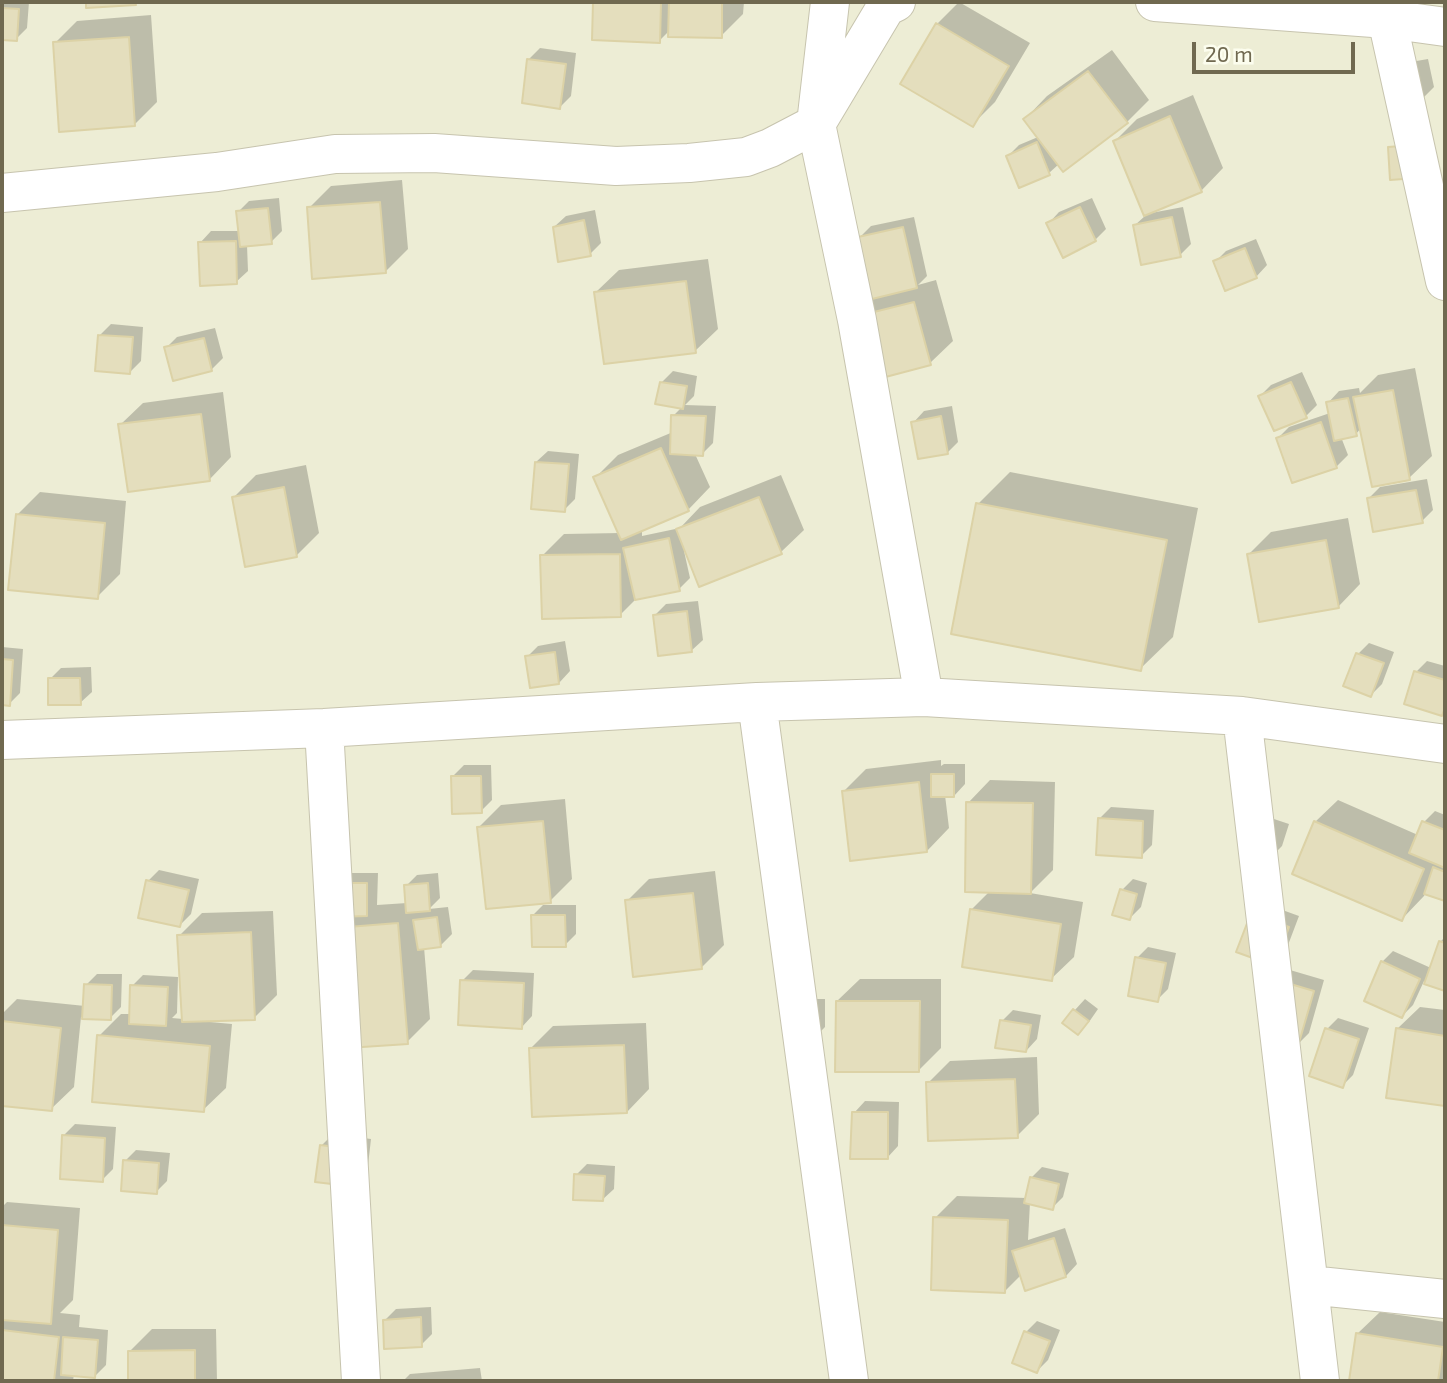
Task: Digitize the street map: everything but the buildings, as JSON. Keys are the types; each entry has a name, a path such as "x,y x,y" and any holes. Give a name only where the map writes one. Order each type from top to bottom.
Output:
{"street":[{"path":"830,2 816,124 857,320 924,697"},
{"path":"2,194 217,172 335,154 434,153 615,166 746,157 816,124 886,7 895,2"},
{"path":"1155,2 1387,19 1445,27"},
{"path":"1387,19 1445,281"},
{"path":"2,740 324,728 757,702 924,697 1242,716 1445,744"},
{"path":"757,702 849,1381"},
{"path":"1242,716 1320,1381"},
{"path":"324,728 361,1381"},
{"path":"1309,1285 1445,1299"}],"shaded area":[{"path":"2,2 1445,2 1445,1381 2,1381"}]}
